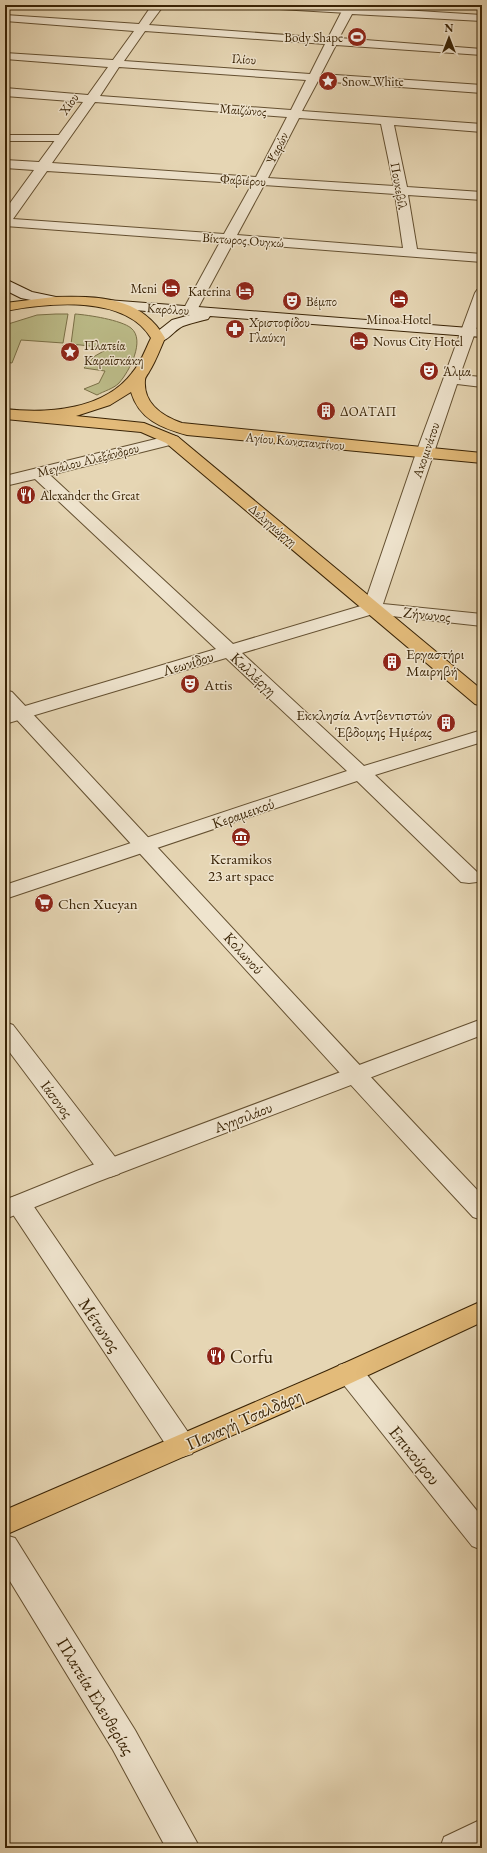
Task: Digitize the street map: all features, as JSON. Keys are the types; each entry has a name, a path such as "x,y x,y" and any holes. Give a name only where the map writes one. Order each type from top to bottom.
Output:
{"main road":[{"path":"5,307 51,300 107,304 137,314 148,323 158,338 137,378 119,395 98,404 73,411 36,416 5,414"},
{"name":"Αγίου Κωνσταντίνου","path":"137,378 138,390 146,410 153,417 180,429 482,458"},
{"name":"Δεληγιώργη","path":"36,416 144,428 172,440 482,700"},
{"name":"Παναγή Τσαλδάρη","path":"5,1523 349,1372 482,1311"}],"street":[{"name":"Χίου","path":"5,221 158,5"},
{"path":"262,5 350,8 482,18"},
{"name":"Ψαρών","path":"190,310 260,181 350,8"},
{"path":"6,13 142,28 482,52"},
{"name":"Ιλίου","path":"5,56 482,89"},
{"name":"Μαιζώνος","path":"5,92 482,128"},
{"name":"Πουκεβίλ","path":"387,121 401,190 410,252"},
{"name":"Φαβιέρου","path":"5,164 482,196"},
{"name":"Βίκτωρος Ουγκώ","path":"5,221 482,258"},
{"path":"5,283 15,291 25,295 51,300"},
{"name":"Ακομινάτου","path":"372,608 424,453 451,379 475,332 482,293"},
{"name":"Καρόλου","path":"107,304 475,332"},
{"name":"Καρόλου","path":"158,338 171,327 183,320 229,314"},
{"path":"451,379 482,382"},
{"name":"Μεγάλου Αλεξάνδρου","path":"5,481 172,440"},
{"name":"Καλλέργη","path":"37,472 361,773 469,877"},
{"name":"Ζήνωνος","path":"372,608 482,620"},
{"name":"Λεωνίδου","path":"13,716 372,608"},
{"name":"Κολωνού","path":"5,696 13,716 146,846 482,1211"},
{"name":"Κεραμεικού","path":"5,892 361,773 482,736"},
{"name":"Αγησιλάου","path":"12,1207 355,1074 482,1027"},
{"name":"Ιάσονος","path":"5,1030 110,1168"},
{"name":"Μέτωνος","path":"12,1207 182,1446"},
{"name":"Επικούρου","path":"349,1372 482,1538"},
{"name":"Πλατεία Ελευθερίας","path":"5,1547 124,1740 184,1848"},
{"path":"456,1848 482,1834"}],"lane":[{"path":"5,138 63,138"}],"green space":[{"path":"68,314 63,343 21,340 12,363 5,362 5,325 37,315"},
{"path":"75,314 113,320 126,325 135,333 137,340 134,356 123,378 117,385 97,395 84,389 99,383 105,371 84,368 95,356 109,348 71,344"}],"place":[{"name":"Body Shape","path":"357,37"},
{"name":"Snow White","path":"328,81"},
{"name":"Meni","path":"171,288"},
{"name":"Katerina","path":"245,291"},
{"name":"Minoa Hotel","path":"399,299"},
{"name":"Βέμπο","path":"292,301"},
{"name":"Χριστοφίδου Γλαύκη","path":"235,329"},
{"name":"Novus City Hotel","path":"359,341"},
{"name":"Πλατεία Καραϊσκάκη","path":"70,352"},
{"name":"Άλμα","path":"429,371"},
{"name":"ΔΟΑΤΑΠ","path":"326,411"},
{"name":"Alexander the Great","path":"26,495"},
{"name":"Εργαστήρι Μαιρηβή","path":"392,662"},
{"name":"Attis","path":"190,684"},
{"name":"Εκκλησία Αντβεντιστών Έβδομης Ημέρας","path":"446,723"},
{"name":"Keramikos 23 art space","path":"241,837"},
{"name":"Chen Xueyan","path":"44,903"},
{"name":"Corfu","path":"216,1356"}]}
